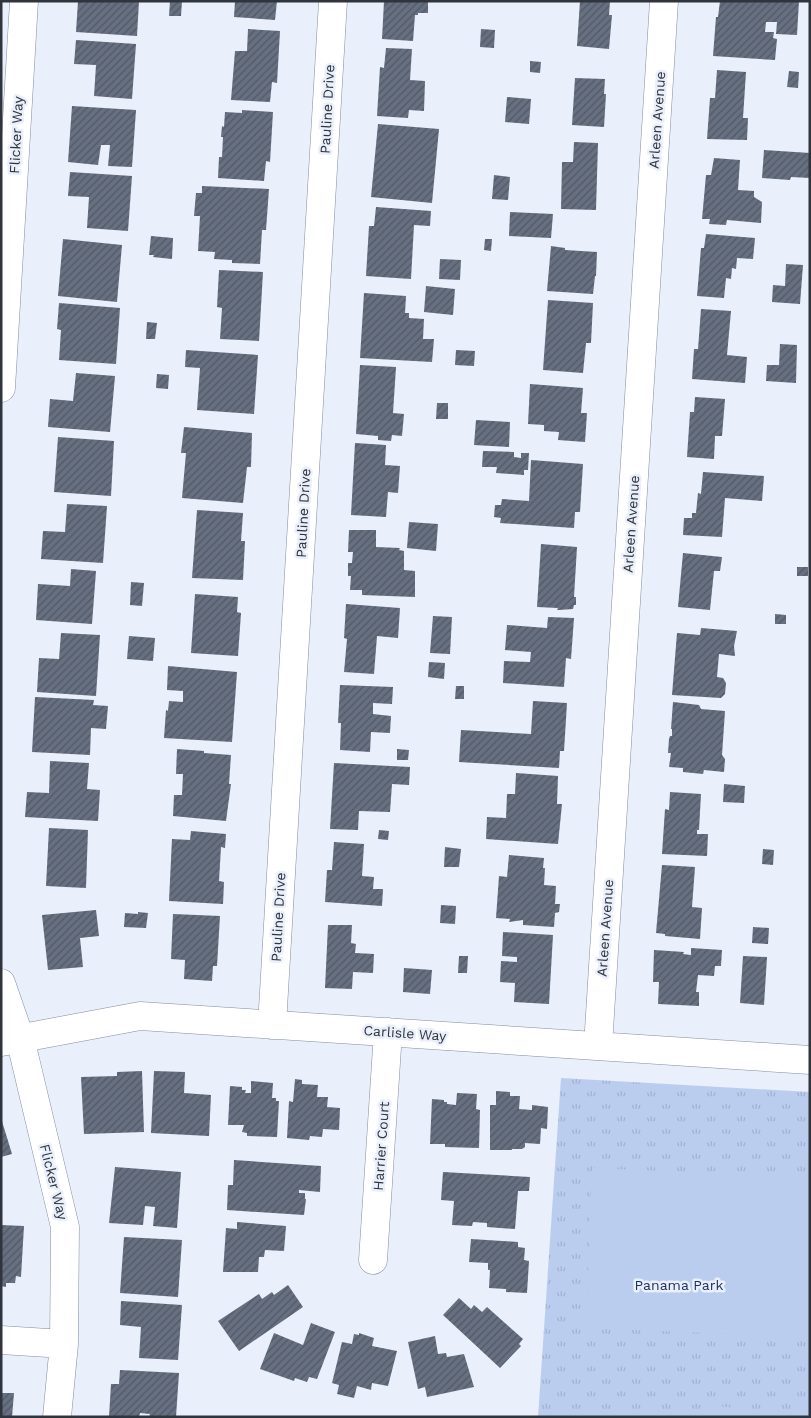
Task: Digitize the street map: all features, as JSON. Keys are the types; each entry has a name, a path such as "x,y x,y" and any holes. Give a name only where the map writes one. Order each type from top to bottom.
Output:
{"street":[{"name":"Flicker Way","path":"1,388 24,1"},
{"name":"Pauline Drive","path":"272,1024 333,1"},
{"name":"Arleen Avenue","path":"598,1046 664,1"},
{"name":"Flicker Way","path":"1,983 11,1040 65,1227 64,1344 57,1417"},
{"name":"Carlisle Way","path":"11,1040 140,1016 810,1060"},
{"name":"Harrier Court","path":"373,1260 388,1032"},
{"path":"1,1340 64,1344"}],"green space":[{"name":"Panama Park","path":"561,1078 810,1092 810,1417 538,1417"},
{"path":"592,1168 810,1177 810,1337 586,1328"},
{"path":"707,1405 810,1416 810,1417 705,1417"}],"building":[{"path":"78,1 139,1 137,36 76,32"},
{"path":"170,1 182,1 181,16 169,16"},
{"path":"235,1 277,1 275,20 234,17"},
{"path":"384,1 428,1 428,13 418,13 418,15 415,15 413,41 382,39"},
{"path":"580,1 610,1 609,15 612,15 609,49 577,46"},
{"path":"720,1 799,1 797,35 776,34 777,22 766,22 765,32 774,32 773,38 777,39 775,60 713,56 716,17 718,17"},
{"path":"248,29 280,31 277,83 272,82 270,102 231,100 235,51 247,51"},
{"path":"481,29 495,30 494,48 480,47"},
{"path":"76,40 136,44 132,99 94,96 96,65 74,64"},
{"path":"386,48 412,49 410,80 425,81 424,111 409,110 408,118 377,116 380,67 384,68"},
{"path":"530,61 541,62 540,73 530,72"},
{"path":"717,70 746,72 743,118 748,118 747,140 707,139 710,98 715,98"},
{"path":"789,71 799,72 798,88 787,87"},
{"path":"575,78 605,79 604,127 572,125"},
{"path":"507,97 531,99 529,124 505,122"},
{"path":"72,106 136,110 132,167 108,166 110,145 101,145 98,165 68,162"},
{"path":"242,110 273,112 270,162 266,161 264,181 218,178 219,157 222,157 223,137 221,137 225,112 242,113"},
{"path":"378,124 439,129 432,203 371,197"},
{"path":"574,142 598,143 596,210 561,209 562,162 573,162"},
{"path":"764,150 810,153 810,178 791,177 790,180 762,178"},
{"path":"714,158 740,160 738,190 754,191 754,197 762,202 761,223 727,220 726,225 709,224 710,219 702,219 706,175 711,175"},
{"path":"70,172 132,176 128,231 87,228 89,197 68,196"},
{"path":"494,175 510,177 508,200 492,199"},
{"path":"202,186 269,189 266,230 262,230 260,264 232,263 232,260 214,259 215,252 198,251 200,216 194,216 196,193 202,193"},
{"path":"376,207 431,211 430,226 414,225 411,279 366,276 369,226 374,226"},
{"path":"510,212 553,214 551,238 509,236"},
{"path":"706,234 755,238 753,259 737,258 736,269 732,268 731,279 726,278 724,298 697,296 701,248 704,248"},
{"path":"151,236 173,238 172,259 149,255"},
{"path":"63,239 122,245 117,302 58,296"},
{"path":"485,239 492,239 491,251 484,250"},
{"path":"551,246 565,248 565,250 597,252 593,294 547,291"},
{"path":"440,259 461,260 460,280 439,279"},
{"path":"786,264 803,265 800,304 772,302 773,285 785,286"},
{"path":"219,270 263,272 259,341 220,339 222,308 217,307"},
{"path":"426,286 455,289 453,315 424,312"},
{"path":"364,293 406,296 405,313 409,313 409,318 424,319 423,339 434,339 432,362 360,358"},
{"path":"548,300 593,303 591,343 586,343 583,373 543,370"},
{"path":"59,303 120,308 116,364 59,360 61,330 57,329"},
{"path":"701,309 731,311 727,355 747,357 745,383 692,379 694,349 698,349"},
{"path":"147,322 157,323 155,339 146,339"},
{"path":"780,344 797,345 796,383 766,381 767,365 779,365"},
{"path":"186,350 258,355 254,414 197,410 200,368 185,367"},
{"path":"456,350 475,351 474,366 455,365"},
{"path":"360,365 396,367 393,413 404,414 402,436 392,435 391,441 378,440 378,436 356,434"},
{"path":"76,373 115,376 110,432 48,427 50,399 73,401"},
{"path":"157,374 169,375 168,389 156,388"},
{"path":"530,384 583,388 581,413 587,413 585,442 558,440 559,432 544,431 544,425 528,424"},
{"path":"695,397 725,399 722,436 715,436 714,459 687,457 690,412 694,412"},
{"path":"437,403 448,403 448,419 436,419"},
{"path":"476,420 510,422 509,447 474,445"},
{"path":"184,427 252,433 251,467 247,467 243,503 182,498 186,453 181,453"},
{"path":"58,437 114,441 111,496 54,492"},
{"path":"355,443 386,445 385,465 400,466 398,493 388,492 386,517 351,515"},
{"path":"483,451 514,452 514,457 521,458 521,453 529,453 528,470 524,470 524,475 496,473 497,467 482,467"},
{"path":"531,460 583,464 580,512 575,512 574,528 500,523 501,518 494,517 495,505 501,505 502,499 529,501"},
{"path":"703,472 764,476 762,501 725,498 722,537 683,535 684,518 692,518 692,513 696,513 698,493 701,494"},
{"path":"67,504 107,506 103,563 41,559 43,531 65,532"},
{"path":"197,510 243,513 241,541 245,541 243,580 192,578"},
{"path":"409,522 438,524 436,551 407,548"},
{"path":"349,530 376,530 376,547 400,548 399,550 404,551 404,570 415,571 415,597 362,595 362,590 350,590 351,576 348,576 348,563 352,563 353,552 348,552"},
{"path":"541,544 577,547 574,597 576,597 576,605 574,605 573,609 557,610 558,608 537,607"},
{"path":"683,553 722,557 720,571 714,571 710,610 678,607"},
{"path":"797,567 808,567 808,576 797,576"},
{"path":"71,569 96,571 92,624 36,620 38,584 70,586"},
{"path":"131,582 144,583 142,606 130,605"},
{"path":"195,594 238,597 237,612 241,613 238,656 191,653"},
{"path":"346,604 400,608 398,638 377,636 374,674 344,672 347,639 344,638"},
{"path":"775,614 786,615 786,624 775,624"},
{"path":"433,616 452,617 450,654 430,653"},
{"path":"548,617 574,618 571,659 566,658 564,687 503,683 504,661 530,662 531,652 505,650 507,625 547,628"},
{"path":"701,628 737,631 734,646 735,656 719,654 717,677 723,678 726,683 725,694 721,698 672,695 677,633 700,635"},
{"path":"61,633 100,635 96,696 37,692 39,658 59,659"},
{"path":"129,636 155,638 153,661 127,659"},
{"path":"429,662 445,663 444,679 428,677"},
{"path":"168,666 237,672 232,742 164,738 166,710 168,711 169,701 183,702 183,691 167,690"},
{"path":"340,685 393,687 392,704 373,703 373,714 391,716 390,733 371,732 370,752 340,750 341,723 338,723"},
{"path":"456,686 464,686 464,699 455,699"},
{"path":"35,697 94,700 93,705 108,706 106,729 91,728 90,755 32,752"},
{"path":"533,701 567,703 564,751 560,751 559,768 459,762 461,730 531,734"},
{"path":"673,702 699,705 701,709 725,711 722,755 725,759 724,772 704,770 703,774 683,772 683,768 669,767 671,753 668,753 669,739 672,736"},
{"path":"177,749 231,755 229,784 231,784 226,821 173,816 174,795 182,795 183,774 176,774"},
{"path":"397,749 409,750 408,760 397,760"},
{"path":"50,761 89,763 87,789 100,790 98,821 25,817 27,792 49,793"},
{"path":"334,763 410,767 409,785 392,784 390,812 359,811 358,830 330,829"},
{"path":"516,773 558,776 557,804 562,804 558,844 486,839 487,817 506,818 507,794 515,794"},
{"path":"724,784 745,786 744,803 723,802"},
{"path":"670,792 701,794 699,830 697,830 697,834 708,834 707,856 662,854 665,809 669,810"},
{"path":"49,828 88,830 86,888 46,886"},
{"path":"379,830 389,831 388,840 378,839"},
{"path":"191,831 226,834 225,848 221,847 219,881 224,882 223,904 169,901 172,839 190,840"},
{"path":"334,842 364,844 362,876 374,877 373,889 383,889 382,906 325,902 327,870 332,870"},
{"path":"445,847 461,849 459,867 444,867"},
{"path":"763,849 774,850 773,865 762,864"},
{"path":"509,855 544,858 544,885 556,886 555,904 560,904 559,912 555,913 554,927 523,925 523,920 509,922 510,919 496,918 499,876 507,877"},
{"path":"662,865 695,867 692,907 702,908 700,939 665,936 665,934 656,933"},
{"path":"441,905 456,906 455,924 440,923"},
{"path":"96,910 99,936 80,938 83,967 48,970 42,915"},
{"path":"138,912 148,913 146,928 124,927 125,913 138,914"},
{"path":"173,914 220,916 217,966 213,966 212,981 184,979 185,960 171,959"},
{"path":"328,925 352,925 351,943 356,944 355,953 374,954 373,973 353,972 352,989 325,988"},
{"path":"753,927 769,928 768,944 752,943"},
{"path":"503,932 553,935 549,1004 514,1002 515,983 500,982 501,961 517,962 517,957 502,956"},
{"path":"691,948 722,950 721,966 715,966 714,976 698,975 696,992 699,992 699,1006 658,1004 659,982 653,982 654,950 684,952 683,954 691,955"},
{"path":"459,956 468,956 467,973 458,973"},
{"path":"743,956 767,957 764,1005 740,1003"},
{"path":"404,968 432,970 430,994 403,992"},
{"path":"142,1071 144,1132 84,1134 81,1077 117,1076 117,1072"},
{"path":"154,1071 185,1072 184,1093 211,1095 209,1136 151,1133"},
{"path":"295,1079 302,1080 302,1084 318,1085 317,1097 328,1097 327,1107 340,1108 339,1130 323,1129 322,1137 310,1136 309,1140 287,1138 289,1101 293,1102"},
{"path":"251,1081 273,1083 272,1098 276,1098 276,1101 279,1101 277,1137 247,1136 247,1133 242,1132 244,1125 228,1125 230,1086 242,1087 242,1090 246,1090 245,1093 251,1093"},
{"path":"496,1091 510,1092 510,1096 520,1096 519,1109 532,1110 532,1105 548,1107 547,1129 541,1128 540,1144 525,1143 525,1147 522,1149 490,1150 490,1105 496,1105"},
{"path":"457,1093 477,1094 476,1109 480,1110 479,1148 445,1147 445,1144 430,1144 432,1099 444,1100 447,1104 456,1105"},
{"path":"1,1118 12,1154 1,1157"},
{"path":"234,1160 321,1166 320,1192 299,1190 299,1193 305,1193 304,1215 227,1210 228,1185 233,1185"},
{"path":"115,1167 181,1172 177,1228 153,1226 155,1207 145,1206 143,1225 109,1223"},
{"path":"443,1172 530,1177 529,1191 518,1191 515,1229 487,1227 487,1223 473,1222 472,1226 452,1225 454,1201 441,1200"},
{"path":"237,1222 286,1226 284,1251 265,1250 264,1257 259,1257 258,1272 223,1272 226,1228 237,1229"},
{"path":"1,1225 24,1226 21,1277 16,1276 15,1283 6,1283 6,1287 1,1286"},
{"path":"124,1237 182,1240 178,1297 120,1293"},
{"path":"471,1239 518,1242 518,1247 525,1248 524,1260 529,1261 527,1293 506,1292 506,1289 489,1288 490,1270 488,1270 488,1263 469,1262"},
{"path":"288,1285 303,1307 239,1351 218,1321 259,1294 262,1299 272,1292 274,1295"},
{"path":"459,1298 471,1309 474,1305 482,1312 487,1307 523,1339 519,1344 521,1346 500,1368 443,1315"},
{"path":"121,1301 182,1305 178,1360 139,1358 141,1327 120,1325"},
{"path":"311,1323 335,1332 317,1379 309,1377 307,1382 295,1378 294,1381 260,1369 274,1333 303,1345"},
{"path":"359,1333 374,1338 372,1346 397,1351 388,1386 372,1383 371,1390 357,1386 354,1398 337,1394 339,1385 332,1383 342,1342 352,1344 354,1334 359,1335"},
{"path":"435,1336 438,1354 446,1353 447,1357 464,1354 474,1387 427,1397 425,1387 418,1389 408,1342"},
{"path":"120,1370 179,1373 176,1417 149,1417 150,1414 140,1413 139,1417 109,1417 111,1384 119,1384"},
{"path":"1,1393 14,1393 12,1417 1,1417"}]}
